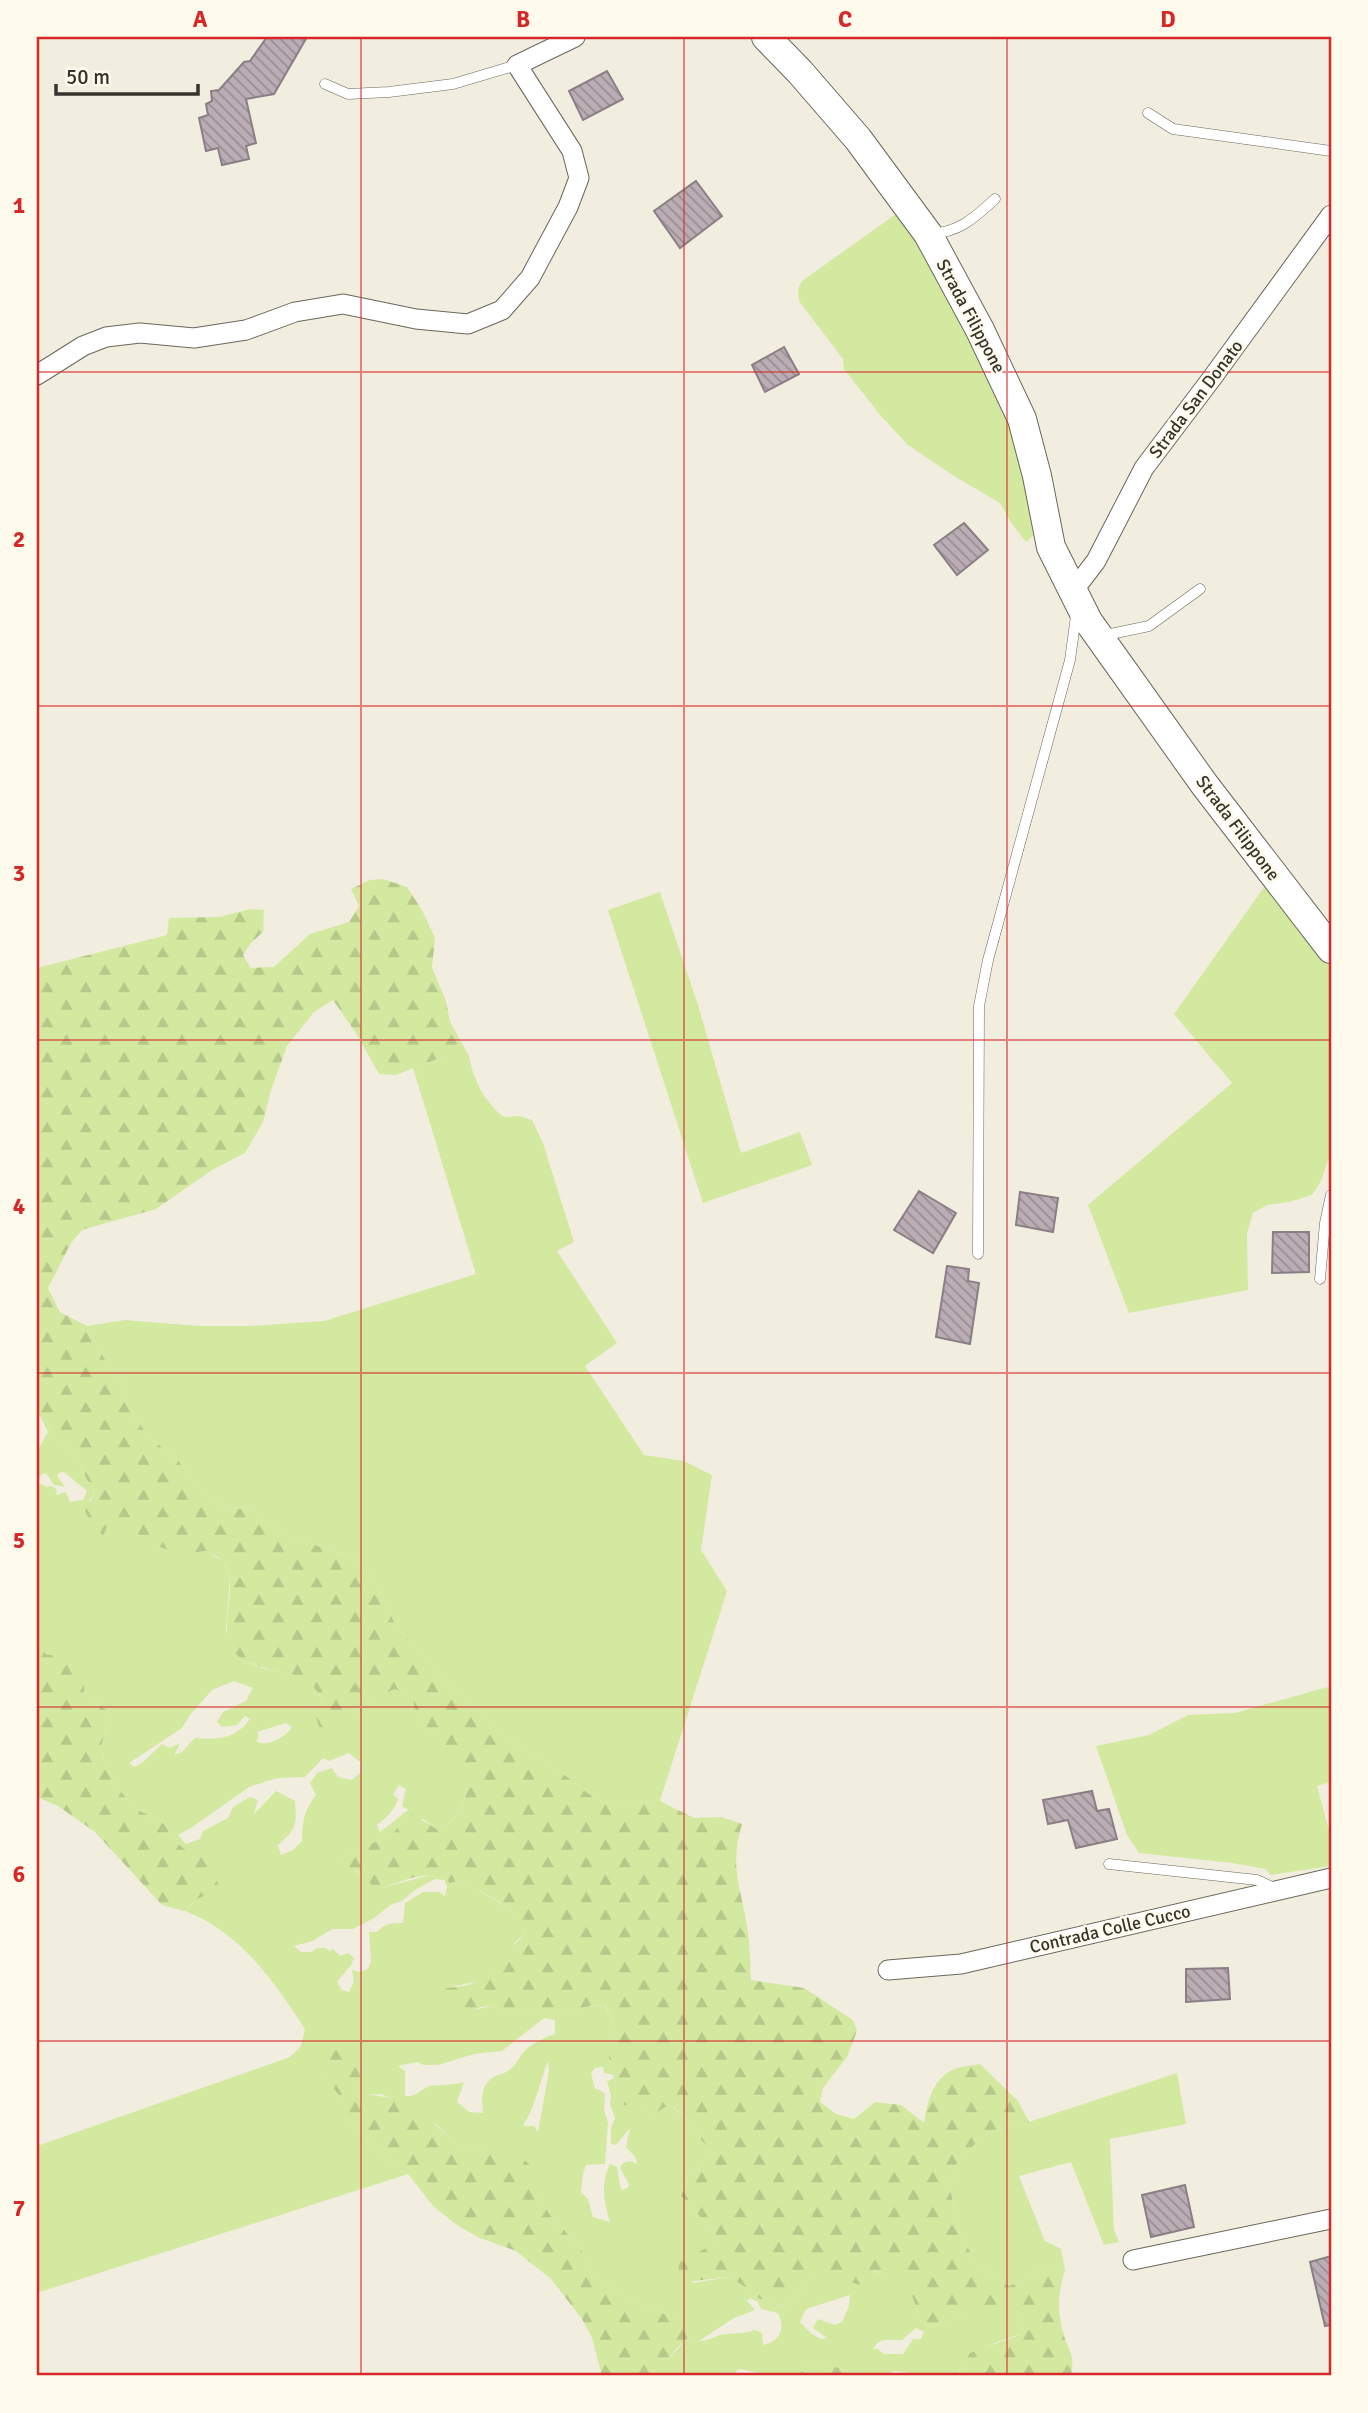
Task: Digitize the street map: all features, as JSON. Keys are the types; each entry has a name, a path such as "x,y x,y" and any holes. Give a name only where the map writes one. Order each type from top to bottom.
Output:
{"street":[{"path":"37,375 83,346 106,337 139,333 194,338 246,330 295,312 343,303 416,319 468,324 502,310 530,278 568,207 579,178 572,151 517,65 575,37"},
{"name":"Strada Filippone","path":"766,37 858,139 928,234 980,330 1022,419 1051,547 1075,595 1099,636 1203,784 1331,949"},
{"name":"Strada San Donato","path":"1075,595 1096,561 1143,468 1213,378 1331,215"},
{"name":"Contrada Colle Cucco","path":"888,1970 961,1964 1331,1878"},
{"path":"1133,2260 1331,2219"}],"lane":[{"path":"325,84 348,93 389,92 453,84 517,65"},
{"path":"1148,113 1173,129 1331,151"},
{"path":"928,234 947,233 960,227 995,199"},
{"path":"1099,636 1149,626 1200,589"},
{"path":"978,1254 979,1006 988,960 1070,660 1075,595"},
{"path":"1320,1279 1325,1223 1331,1195"},
{"path":"1110,1864 1256,1880 1278,1890"}],"green space":[{"path":"903,209 956,299 1014,433 1038,532 1026,542 1000,503 908,445 844,369 843,359 799,301 798,289 802,281"},
{"path":"383,879 407,887 422,910 435,938 432,968 446,1001 450,1022 469,1056 445,1056 396,1075 379,1074 356,1033 333,1000 314,1012 287,1046 263,1122 245,1153 212,1170 156,1209 82,1230 71,1243 48,1288 60,1312 87,1326 104,1358 121,1381 129,1409 149,1437 178,1460 203,1494 227,1508 250,1509 291,1538 351,1556 371,1572 396,1626 452,1688 482,1711 502,1735 604,1803 627,1805 660,1801 694,1818 722,1817 742,1824 736,1862 748,1935 751,1980 804,1988 853,2020 857,2031 847,2057 823,2088 820,2102 836,2114 854,2119 875,2102 901,2105 924,2123 935,2086 945,2074 980,2064 1018,2101 1029,2122 991,2131 973,2146 956,2165 950,2188 959,2231 977,2265 1009,2286 1030,2278 1042,2267 1065,2270 1059,2309 1063,2332 1072,2357 1071,2376 956,2376 970,2353 1022,2334 1022,2324 1015,2312 974,2312 932,2326 921,2322 911,2294 902,2282 874,2271 861,2285 816,2273 785,2307 745,2294 747,2288 729,2277 677,2283 679,2263 715,2243 714,2228 681,2196 688,2174 710,2156 709,2147 674,2107 665,2107 656,2113 617,2103 614,2098 616,2074 609,2054 613,2018 605,2006 592,2005 566,2014 544,2012 515,2015 493,2006 481,2007 456,2017 446,2006 442,1989 469,1985 480,1978 500,1973 504,1955 526,1933 522,1923 508,1908 461,1880 450,1883 435,1875 427,1875 375,1888 356,1870 346,1867 342,1860 346,1852 390,1837 412,1814 442,1830 461,1808 466,1786 460,1765 418,1717 413,1698 395,1689 370,1700 353,1712 348,1724 336,1730 320,1731 316,1716 322,1698 314,1687 299,1676 243,1660 231,1646 227,1632 229,1575 223,1563 208,1552 185,1555 176,1553 153,1544 123,1526 108,1525 103,1536 91,1523 85,1511 95,1492 76,1454 52,1438 46,1418 37,1410 37,968 167,935 169,918 219,917 250,909 264,910 263,932 243,955 251,968 274,967 310,934 349,922 359,906 351,889 370,880"},
{"path":"1267,883 1331,966 1331,1152 1321,1181 1312,1195 1267,1205 1253,1213 1247,1233 1248,1290 1129,1313 1088,1205 1232,1083 1174,1014"},
{"path":"660,892 698,1005 741,1153 800,1132 812,1165 703,1203 608,910"},
{"path":"445,1056 469,1056 477,1082 491,1105 504,1117 519,1116 532,1120 543,1143 574,1242 557,1251 617,1343 585,1366 644,1455 684,1461 712,1475 701,1550 727,1591 660,1801 627,1805 604,1803 586,1792 561,1772 502,1735 482,1711 452,1688 396,1626 371,1572 351,1556 291,1538 250,1509 227,1508 203,1494 178,1460 149,1437 129,1409 121,1381 104,1358 87,1326 125,1320 199,1326 324,1321 476,1274 413,1068"},
{"path":"37,1410 46,1418 52,1438 76,1454 95,1492 89,1500 108,1524 119,1523 135,1530 155,1545 186,1555 198,1551 209,1552 223,1562 230,1576 226,1631 243,1660 264,1669 302,1675 322,1698 316,1716 336,1730 359,1707 379,1695 396,1689 413,1698 419,1719 453,1753 465,1776 465,1797 461,1808 442,1830 423,1819 403,1821 390,1837 346,1852 342,1860 382,1888 433,1874 461,1880 505,1906 522,1920 526,1933 515,1942 500,1973 453,1986 468,2011 493,2006 515,2015 544,2012 566,2014 592,2005 604,2006 613,2018 609,2047 610,2061 616,2074 614,2098 617,2102 656,2113 665,2107 673,2107 709,2146 710,2156 688,2174 681,2195 700,2217 714,2228 715,2244 680,2263 693,2283 729,2277 748,2288 745,2294 785,2307 816,2273 878,2272 899,2279 907,2286 921,2322 932,2326 974,2312 1015,2312 1022,2324 1022,2334 993,2344 975,2354 956,2376 916,2376 893,2371 884,2376 865,2376 825,2364 806,2362 799,2376 767,2376 739,2369 731,2376 649,2376 691,2335 674,2317 643,2307 599,2281 588,2269 580,2246 552,2218 537,2195 485,2147 461,2150 437,2125 382,2094 364,2095 355,2084 322,2073 346,2105 345,2117 402,2172 408,2174 40,2292 37,2286 37,2146 290,2057 301,2046 305,2029 268,1976 239,1945 222,1931 185,1911 197,1899 187,1851 176,1842 166,1825 133,1807 117,1786 104,1758 102,1743 110,1713 84,1692 84,1669 47,1655 37,1643 37,1482 37,1451 48,1432","holes":["64,1472 87,1491 83,1500 70,1502 66,1492 56,1495 57,1490 52,1486 47,1487 37,1482 42,1474 46,1473 54,1485 65,1487 57,1476","234,1681 253,1688 246,1701 223,1712 217,1722 222,1727 237,1725 245,1716 250,1719 239,1731 226,1737 195,1738 182,1752 174,1755 180,1743 170,1748 162,1744 142,1763 134,1767 129,1763 182,1728 212,1690","286,1723 292,1727 276,1740 265,1743 256,1741 259,1736 257,1732","349,1753 361,1763 360,1773 352,1780 338,1777 332,1768 317,1773 310,1783 316,1795 305,1817 302,1841 293,1850 281,1855 278,1845 294,1826 295,1801 276,1791 253,1815 258,1800 250,1797 233,1807 228,1818 203,1831 200,1839 186,1844 178,1835 249,1787 277,1778 305,1777 323,1758 329,1761","399,1785 406,1789 402,1806 408,1810 380,1832 377,1825 390,1814 398,1799 393,1794","435,1879 445,1880 445,1896 439,1892 423,1892 405,1903 403,1923 388,1924 377,1932 369,1932 371,1961 368,1969 360,1972 352,1970 354,1982 349,1992 342,1990 337,1982 354,1958 348,1953 340,1956 333,1949 329,1951 326,1948 317,1948 311,1952 301,1952 294,1946 313,1941 332,1929 353,1929 392,1904 402,1901","544,2018 555,2020 555,2034 533,2044 510,2069 487,2082 482,2096 483,2113 469,2112 457,2102 464,2082 430,2086 414,2095 405,2096 405,2071 398,2066 417,2062 438,2065 474,2054 502,2051","548,2060 549,2071 538,2132 534,2126 523,2126","603,2067 604,2073 614,2075 613,2079 607,2081 615,2118 611,2128 611,2144 616,2145 630,2128 626,2147 636,2158 637,2164 630,2161 623,2163 620,2168 629,2184 628,2188 621,2190 617,2167 610,2164 604,2193 610,2222 593,2217 588,2199 581,2192 586,2165 605,2164 608,2123 604,2109 605,2094 595,2089 591,2073 595,2068","850,2295 849,2306 842,2322 835,2325 818,2319 813,2328 827,2338 821,2339 812,2334 800,2322 806,2309","750,2298 758,2302 761,2309 778,2313 780,2334 774,2341 763,2345 762,2333 755,2330 699,2341 734,2318 755,2310 747,2301","916,2328 924,2332 921,2339 913,2339 903,2354 884,2354 873,2349 882,2341 902,2340"]},
{"path":"37,1643 47,1655 76,1653 84,1669 84,1692 110,1713 102,1743 104,1758 117,1786 133,1807 166,1825 176,1842 187,1851 206,1854 220,1889 197,1899 185,1911 162,1905 95,1832 58,1806 37,1797"},
{"path":"1331,1686 1331,1782 1317,1786 1331,1838 1331,1866 1270,1875 1266,1869 1232,1863 1139,1853 1127,1835 1096,1746 1149,1735 1188,1715 1235,1713"},
{"path":"341,2041 360,2055 364,2070 355,2084 364,2095 393,2099 406,2104 440,2129 461,2150 485,2147 515,2151 537,2172 537,2195 552,2218 580,2246 588,2269 599,2281 643,2307 674,2317 692,2334 676,2349 663,2367 649,2376 602,2376 592,2338 582,2319 551,2279 516,2251 480,2238 458,2226 433,2206 408,2174 402,2172 345,2117 346,2105 322,2073 320,2053 326,2043"},
{"path":"1177,2073 1186,2124 1110,2139 1114,2230 1119,2242 1104,2245 1071,2162 1019,2176 1045,2241 1061,2249 1065,2270 1042,2267 1030,2278 1009,2286 977,2265 959,2231 950,2188 956,2165 973,2146 991,2131 1029,2122"},
{"path":"806,2362 825,2364 865,2376 799,2376"}],"building":[{"path":"267,37 307,37 274,94 246,99 256,143 246,146 249,159 222,165 218,148 206,151 199,118 208,115 206,104 212,101 211,91 219,90 244,62 250,61"},
{"path":"607,71 623,99 583,120 569,91"},
{"path":"696,181 722,216 680,248 654,211"},
{"path":"784,347 799,374 765,392 752,365"},
{"path":"964,523 988,550 957,575 934,545"},
{"path":"919,1191 956,1213 933,1253 894,1230"},
{"path":"1020,1192 1058,1198 1053,1232 1016,1225"},
{"path":"1273,1232 1309,1232 1309,1272 1272,1273"},
{"path":"947,1266 969,1269 968,1281 979,1283 970,1344 936,1337"},
{"path":"1092,1791 1097,1811 1109,1809 1117,1839 1076,1848 1068,1820 1048,1824 1043,1800"},
{"path":"1228,1968 1230,1999 1186,2002 1186,1969"},
{"path":"1185,2185 1194,2227 1151,2237 1142,2195"},
{"path":"1331,2256 1331,2325 1325,2326 1310,2262"}]}
